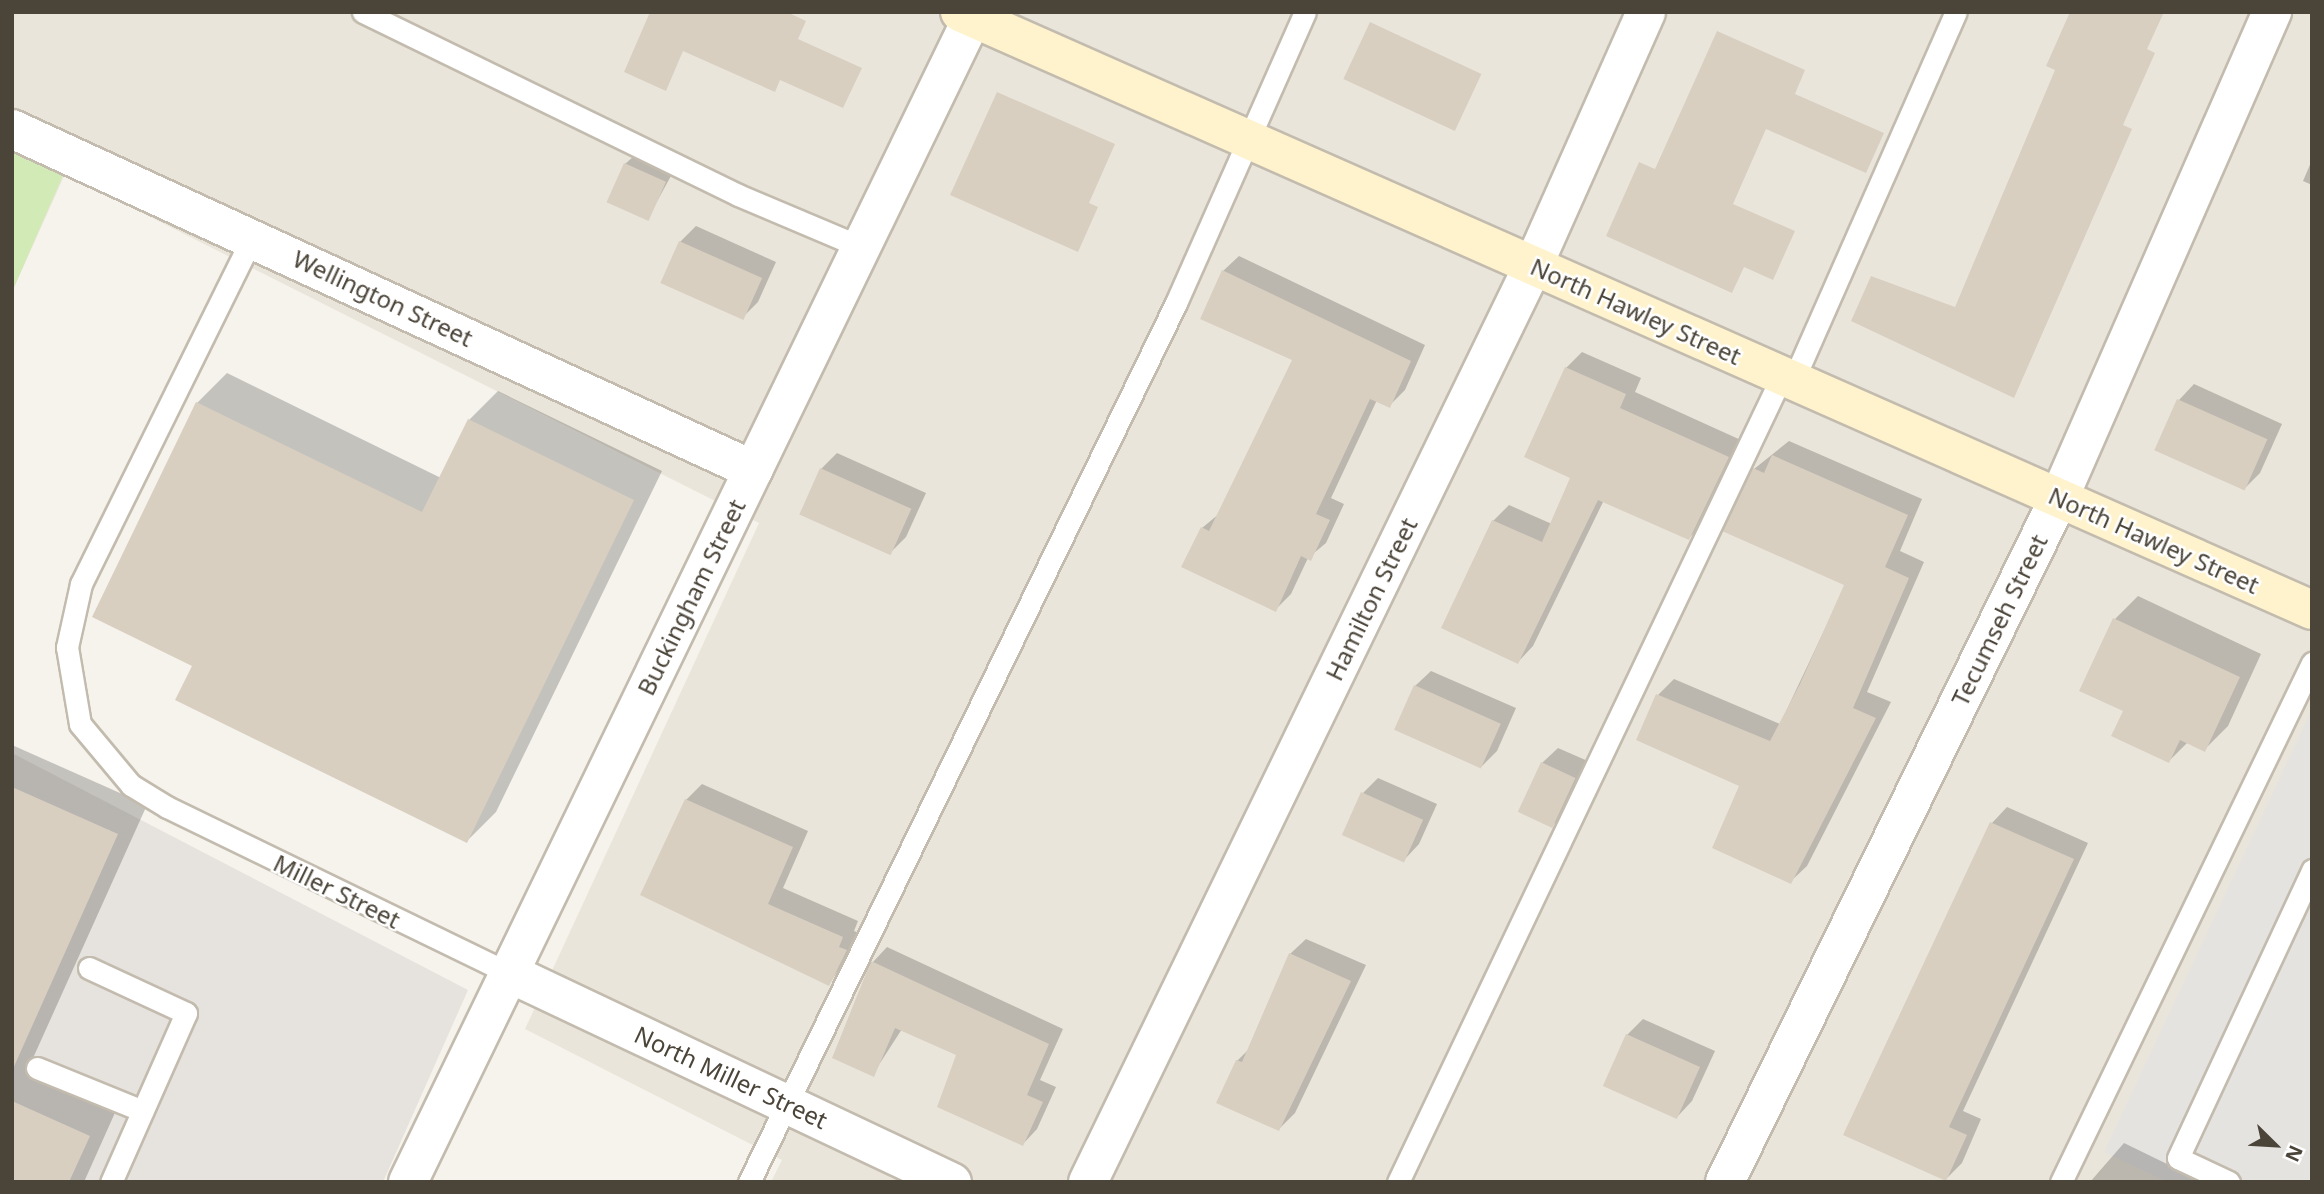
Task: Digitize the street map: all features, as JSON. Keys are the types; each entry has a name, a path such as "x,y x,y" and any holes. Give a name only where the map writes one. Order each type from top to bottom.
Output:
{"street":[{"name":"Hamilton Street","path":"1088,1182 1533,266 1646,12"},
{"name":"Tecumseh Street","path":"1725,1182 2059,498 2272,12"},
{"name":"Buckingham Street","path":"408,1182 861,247 969,14"},
{"name":"North Hawley Street","path":"969,14 2312,610"},
{"name":"Wellington Street","path":"12,129 753,470"},
{"name":"North Miller Street","path":"509,973 952,1182"}],"lane":[{"path":"363,12 738,195 861,247"},
{"path":"749,1182 1176,303 1305,12"},
{"path":"1398,1182 1788,379 1956,12"},
{"name":"Miller Street","path":"253,238 137,460 71,619 69,689 80,724 131,785 167,807 509,973"},
{"path":"2061,1182 2312,663"},
{"path":"2229,1182 2178,1158 2312,870"},
{"path":"89,968 186,1013 111,1182"},
{"path":"37,1068 143,1111"}],"shaded area":[{"path":"12,12 2312,12 2312,1182 771,1182 782,1160 525,1029 759,523 65,174 12,292"},
{"path":"2312,709 2312,1182 2168,1182 2104,1152"},
{"path":"12,753 468,990 383,1182 12,1182"}],"green space":[{"path":"12,151 64,173 12,292"}],"building":[{"path":"650,12 787,12 806,21 798,39 862,68 843,108 780,80 775,92 683,51 666,91 624,72"},
{"path":"2070,12 2164,12 2147,49 2155,53 2123,125 2132,129 2014,398 1851,321 1871,276 1955,307 2055,70 2046,66"},
{"path":"1370,22 1481,74 1455,131 1343,79"},
{"path":"1717,31 1805,70 1795,94 1884,133 1866,173 1766,129 1733,204 1795,231 1773,280 1744,267 1732,293 1606,236 1639,162 1655,169"},
{"path":"997,92 1115,144 1089,203 1098,207 1078,252 950,195"},
{"path":"624,163 666,182 649,221 607,202"},
{"path":"679,241 762,278 743,320 660,283"},
{"path":"1222,270 1411,361 1390,408 1370,399 1316,514 1330,520 1311,561 1301,556 1276,612 1181,567 1201,527 1209,531 1292,360 1200,319"},
{"path":"1565,367 1626,394 1620,408 1729,457 1689,540 1598,500 1518,664 1441,628 1492,520 1542,542 1570,478 1524,457"},
{"path":"2177,399 2267,439 2245,490 2154,450"},
{"path":"196,402 422,512 468,419 634,500 467,843 175,700 192,666 92,617"},
{"path":"1772,455 1908,515 1885,567 1909,578 1853,708 1876,718 1791,884 1712,848 1739,786 1636,740 1656,694 1770,741 1800,684 1844,585 1722,531 1753,468 1764,473"},
{"path":"820,468 911,509 891,555 799,515"},
{"path":"2113,618 2240,677 2205,752 2180,740 2169,763 2111,736 2123,711 2079,691"},
{"path":"1414,685 1501,724 1481,768 1394,730"},
{"path":"1541,762 1575,778 1552,828 1518,812"},
{"path":"12,787 118,834 12,1071"},
{"path":"1361,792 1423,820 1404,863 1342,835"},
{"path":"685,799 793,847 768,904 843,937 839,947 847,950 829,986 640,895"},
{"path":"1990,822 2074,859 1949,1127 1967,1135 1946,1181 1843,1135"},
{"path":"1289,953 1351,981 1279,1131 1216,1103 1236,1060 1242,1062"},
{"path":"871,961 1049,1044 1027,1095 1043,1102 1023,1146 937,1107 956,1055 895,1028 874,1077 832,1058"},
{"path":"1626,1034 1700,1067 1677,1119 1603,1086"},
{"path":"12,1101 90,1136 69,1182 12,1182"}]}
